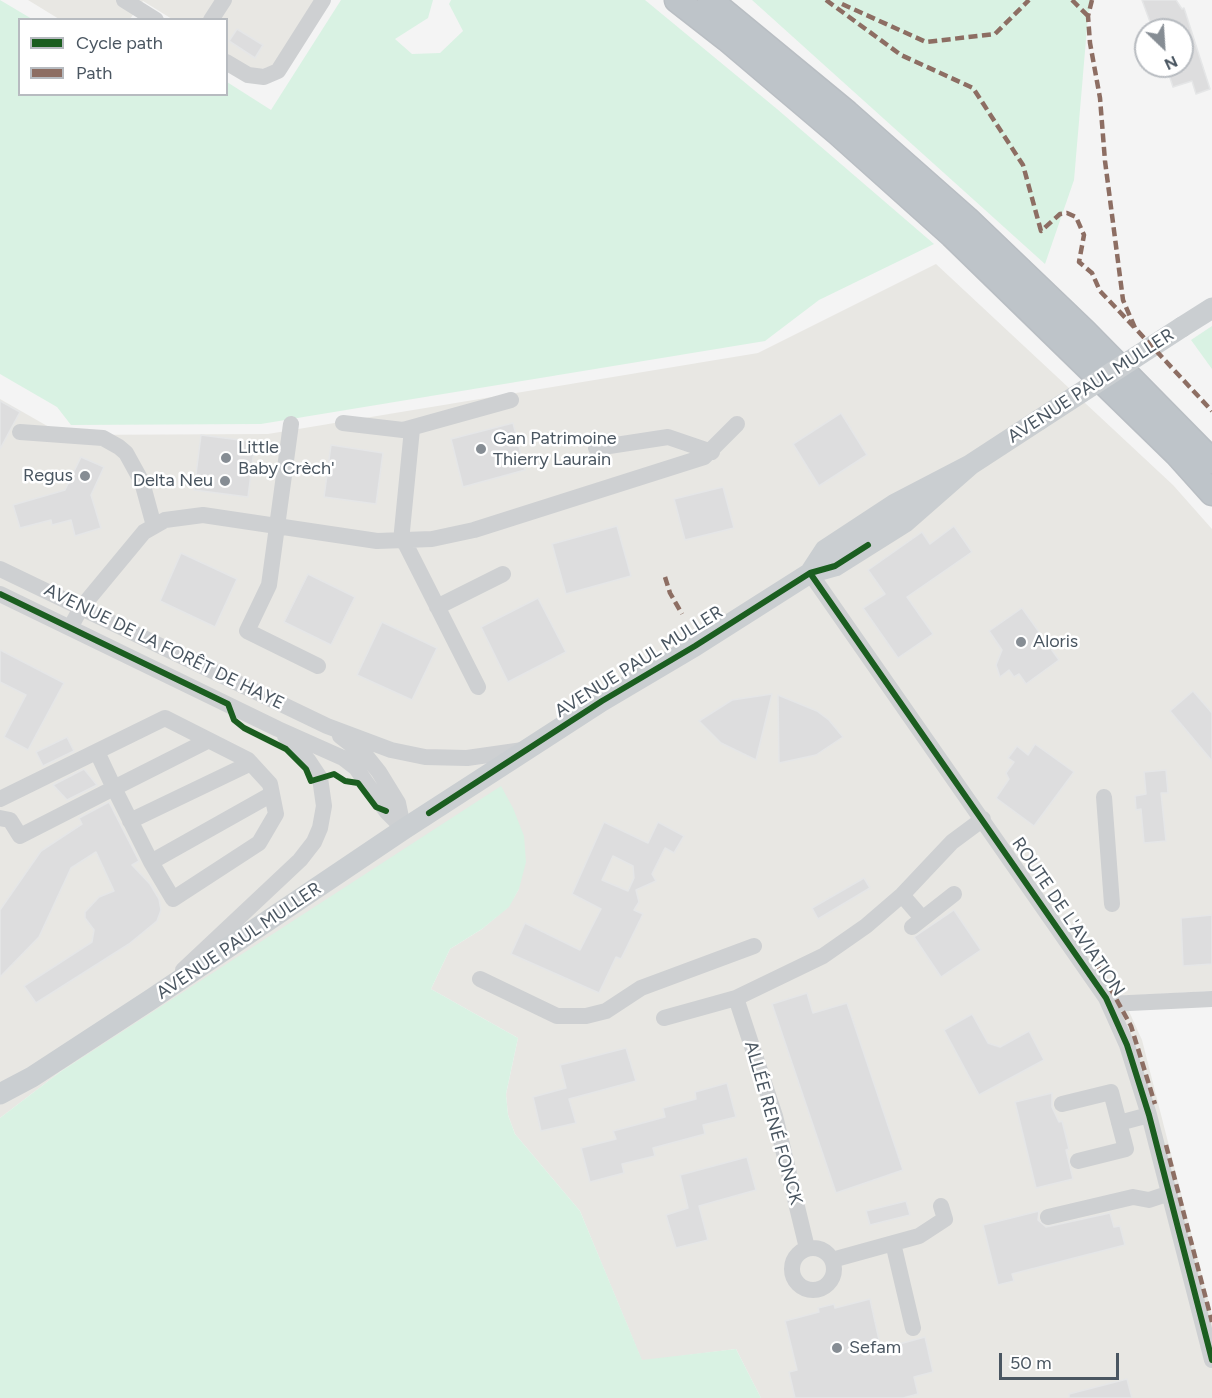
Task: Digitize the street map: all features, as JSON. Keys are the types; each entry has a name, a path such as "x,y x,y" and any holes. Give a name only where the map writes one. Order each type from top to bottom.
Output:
{"highway":[{"path":"677,0 830,126 952,235 1177,454 1212,493"},
{"path":"710,0 839,106 968,219 1084,331 1212,461"}],"main road":[{"name":"AVENUE PAUL MULLER","path":"0,1102 32,1077 404,829 527,750 810,573 836,566 905,522 970,465 1212,308"},
{"name":"AVENUE PAUL MULLER","path":"0,1094 32,1077"}],"street":[{"path":"124,0 153,18"},
{"path":"212,18 224,0"},
{"path":"228,63 248,75 264,77 279,71 323,0"},
{"path":"343,423 402,430 412,429 511,400"},
{"path":"291,424 269,585 248,631 318,666"},
{"path":"70,628 81,608 144,532 176,517 203,515 377,541 402,541 474,530 704,457 712,452 737,424"},
{"path":"412,429 402,541 478,687"},
{"path":"20,432 103,438 119,447 126,453 142,482 154,526"},
{"path":"596,448 668,437 712,452"},
{"name":"AVENUE DE LA FORÊT DE HAYE","path":"0,569 327,726 391,750 425,757 467,758 527,750"},
{"name":"ROUTE DE L'AVIATION","path":"810,573 1080,958 1109,1004 1127,1045 1149,1115 1212,1360"},
{"path":"437,607 503,574"},
{"name":"AVENUE DE LA FORÊT DE HAYE","path":"0,594 278,729 344,758 356,768 386,811 404,829"},
{"path":"97,752 114,788 151,862 173,899 259,843 276,814 270,784 251,763 209,740 165,718 1,799 5,819 20,836 114,788 209,740"},
{"name":"AVENUE DE LA FORÊT DE HAYE","path":"327,726 367,757 379,772 398,803 404,829"},
{"name":"AVENUE DE LA FORÊT DE HAYE","path":"150,1000 300,860 314,842 320,828 324,806 320,778 308,760 278,729"},
{"path":"130,820 251,763"},
{"path":"151,862 272,794"},
{"path":"1104,797 1112,904"},
{"path":"664,1018 736,998 823,956 866,926 902,895 952,842 983,819"},
{"path":"902,895 917,922 954,894"},
{"path":"480,979 557,1016 586,1016 606,1011 641,988 754,946"},
{"name":"ALLÉE RENÉ FONCK","path":"736,998 775,1116 807,1248"},
{"path":"1109,1004 1212,999"},
{"path":"1062,1104 1111,1092 1125,1149 1077,1161"},
{"path":"1119,1123 1149,1115"},
{"path":"1048,1217 1133,1197 1149,1200 1170,1193"},
{"path":"832,1260 919,1236 945,1219 942,1206"},
{"path":"893,1243 913,1328"},
{"path":"807,1248 817,1248 826,1252 832,1260 834,1269 826,1286 817,1290 808,1290 799,1285 791,1271 796,1255 807,1248"}],"shaded area":[{"path":"28,0 324,0 275,66 251,71 228,56 228,18 170,18 143,1 131,18 57,18"},
{"path":"936,264 1173,485 1212,529 1212,991 1122,996 1142,1040 1212,1315 1212,1398 761,1398 736,1349 642,1361 580,1211 515,1134 508,1115 506,1094 518,1038 431,989 450,949 482,929 508,907 519,889 159,1010 60,1072 0,1118 0,399 63,435 268,434 758,353"}],"green space":[{"path":"0,0 30,18 18,18 18,96 228,96 228,83 271,110 341,0 433,0 428,18 395,39 412,54 440,53 463,31 449,4 451,0 645,0 777,109 934,244 819,300 765,341 261,424 71,425 57,407 0,374"},
{"path":"752,0 1092,0 1088,16 1074,180 1045,264"},
{"path":"1212,326 1212,369 1191,340"},
{"path":"501,786 524,836 526,862 519,889 509,907 482,929 450,949 431,989 518,1038 506,1094 508,1115 515,1134 580,1211 642,1360 736,1349 761,1398 0,1398 0,1118 60,1072"}],"building":[{"path":"1142,0 1176,0 1182,9 1184,8 1187,18 1149,18"},
{"path":"237,29 263,45 255,58 229,41"},
{"path":"1194,39 1210,89 1196,94 1192,81 1173,87 1170,78 1194,78"},
{"path":"0,401 20,412 0,449"},
{"path":"841,413 867,455 819,486 793,444"},
{"path":"513,423 525,470 463,487 451,439"},
{"path":"201,435 255,442 248,497 194,490"},
{"path":"331,445 383,453 376,504 324,497"},
{"path":"81,457 104,467 91,495 101,528 75,536 71,520 52,525 51,520 20,528 13,505 65,490"},
{"path":"723,487 734,528 685,540 674,499"},
{"path":"617,526 631,576 566,594 552,544"},
{"path":"954,526 972,552 907,597 933,634 898,658 863,608 885,594 868,570 922,532 930,544"},
{"path":"181,553 237,579 215,627 160,601"},
{"path":"308,574 355,597 331,645 284,622"},
{"path":"538,598 566,652 508,682 481,627"},
{"name":"Aloris","path":"1022,608 1059,660 1026,684 1019,674 1014,677 1009,670 1000,677 996,665 1002,650 989,631"},
{"path":"382,622 437,648 412,700 357,675"},
{"path":"0,650 64,683 28,750 4,737 26,695 0,682"},
{"path":"1193,691 1212,713 1212,761 1170,711"},
{"path":"772,694 756,760 721,743 699,721 732,700"},
{"path":"778,695 817,711 829,720 843,737 816,755 779,763"},
{"path":"67,737 74,751 43,766 36,752"},
{"path":"1035,744 1074,772 1034,826 996,798 1009,779 1006,773 1014,762 1008,758 1017,746 1028,755"},
{"path":"84,769 97,785 67,800 53,785"},
{"path":"1166,770 1168,793 1161,793 1166,841 1144,843 1141,809 1136,810 1135,796 1146,794 1144,772"},
{"path":"109,802 139,861 132,865 150,884 159,899 161,910 157,921 129,944 36,1003 24,986 92,942 94,930 85,918 85,912 99,897 114,891 96,852 71,868 39,937 0,977 0,910 41,851 82,824 79,818"},
{"path":"604,822 648,843 658,822 684,836 674,853 665,848 652,874 656,881 636,890 639,902 634,910 643,914 621,959 616,957 599,993 511,954 525,923 580,950 601,909 572,894","holes":["613,856 633,866 634,878 628,891 602,880"]},
{"path":"864,878 870,888 818,919 812,908"},
{"path":"954,910 981,950 941,977 914,937"},
{"path":"1212,915 1212,964 1183,966 1181,918"},
{"path":"807,993 813,1013 847,1003 903,1170 836,1193 772,1004"},
{"path":"972,1014 988,1043 1000,1047 1029,1031 1044,1060 979,1095 944,1030"},
{"path":"626,1048 636,1081 569,1099 576,1123 541,1131 533,1097 566,1088 560,1065"},
{"path":"727,1083 736,1117 703,1125 705,1134 653,1148 655,1156 622,1164 624,1173 590,1182 581,1148 616,1139 613,1131 665,1117 663,1108 696,1099 695,1092"},
{"path":"1052,1093 1052,1107 1059,1122 1062,1121 1073,1179 1036,1188 1015,1102"},
{"path":"747,1157 756,1190 699,1206 708,1240 676,1248 666,1215 688,1208 680,1175"},
{"path":"906,1201 910,1215 870,1225 866,1211"},
{"path":"1039,1211 1038,1220 1046,1227 1110,1213 1114,1227 1120,1226 1125,1245 1012,1274 1014,1281 998,1285 983,1225"},
{"name":"Sefam","path":"870,1299 881,1349 925,1337 933,1372 914,1377 918,1394 903,1398 795,1398 789,1372 797,1370 785,1321 819,1312 818,1308 834,1304 835,1308"},
{"path":"1127,1379 1132,1398 1069,1398 1069,1394"}],"marked path":[{"path":"826,0 901,55 973,88 1023,165 1041,231 1060,214 1067,213 1076,217 1084,235 1079,262 1092,273 1100,291 1135,328"},
{"path":"842,4 926,42 995,34 1029,0"},
{"path":"1072,0 1088,16"},
{"path":"1092,0 1088,16 1090,43 1100,98 1105,161 1123,300 1135,328 1212,411"},
{"path":"665,577 670,593 682,614"},
{"path":"1097,964 1131,1026 1155,1104"},
{"path":"1166,1145 1212,1322"}],"cycle path":[{"path":"429,813 602,701 695,646 810,573 835,566 868,545"},
{"path":"810,573 1106,998 1127,1045 1149,1115 1212,1360"},
{"path":"0,594 228,704 234,720 244,728 286,749 306,769 311,781 334,774 345,781 358,783 376,807 386,811"}],"place":[{"name":"Gan Patrimoine Thierry Laurain","path":"481,449"},
{"name":"Little Baby Crèch'","path":"226,458"},
{"name":"Regus","path":"85,476"},
{"name":"Delta Neu","path":"225,481"},
{"name":"Aloris","path":"1021,642"},
{"name":"Sefam","path":"837,1348"}]}
